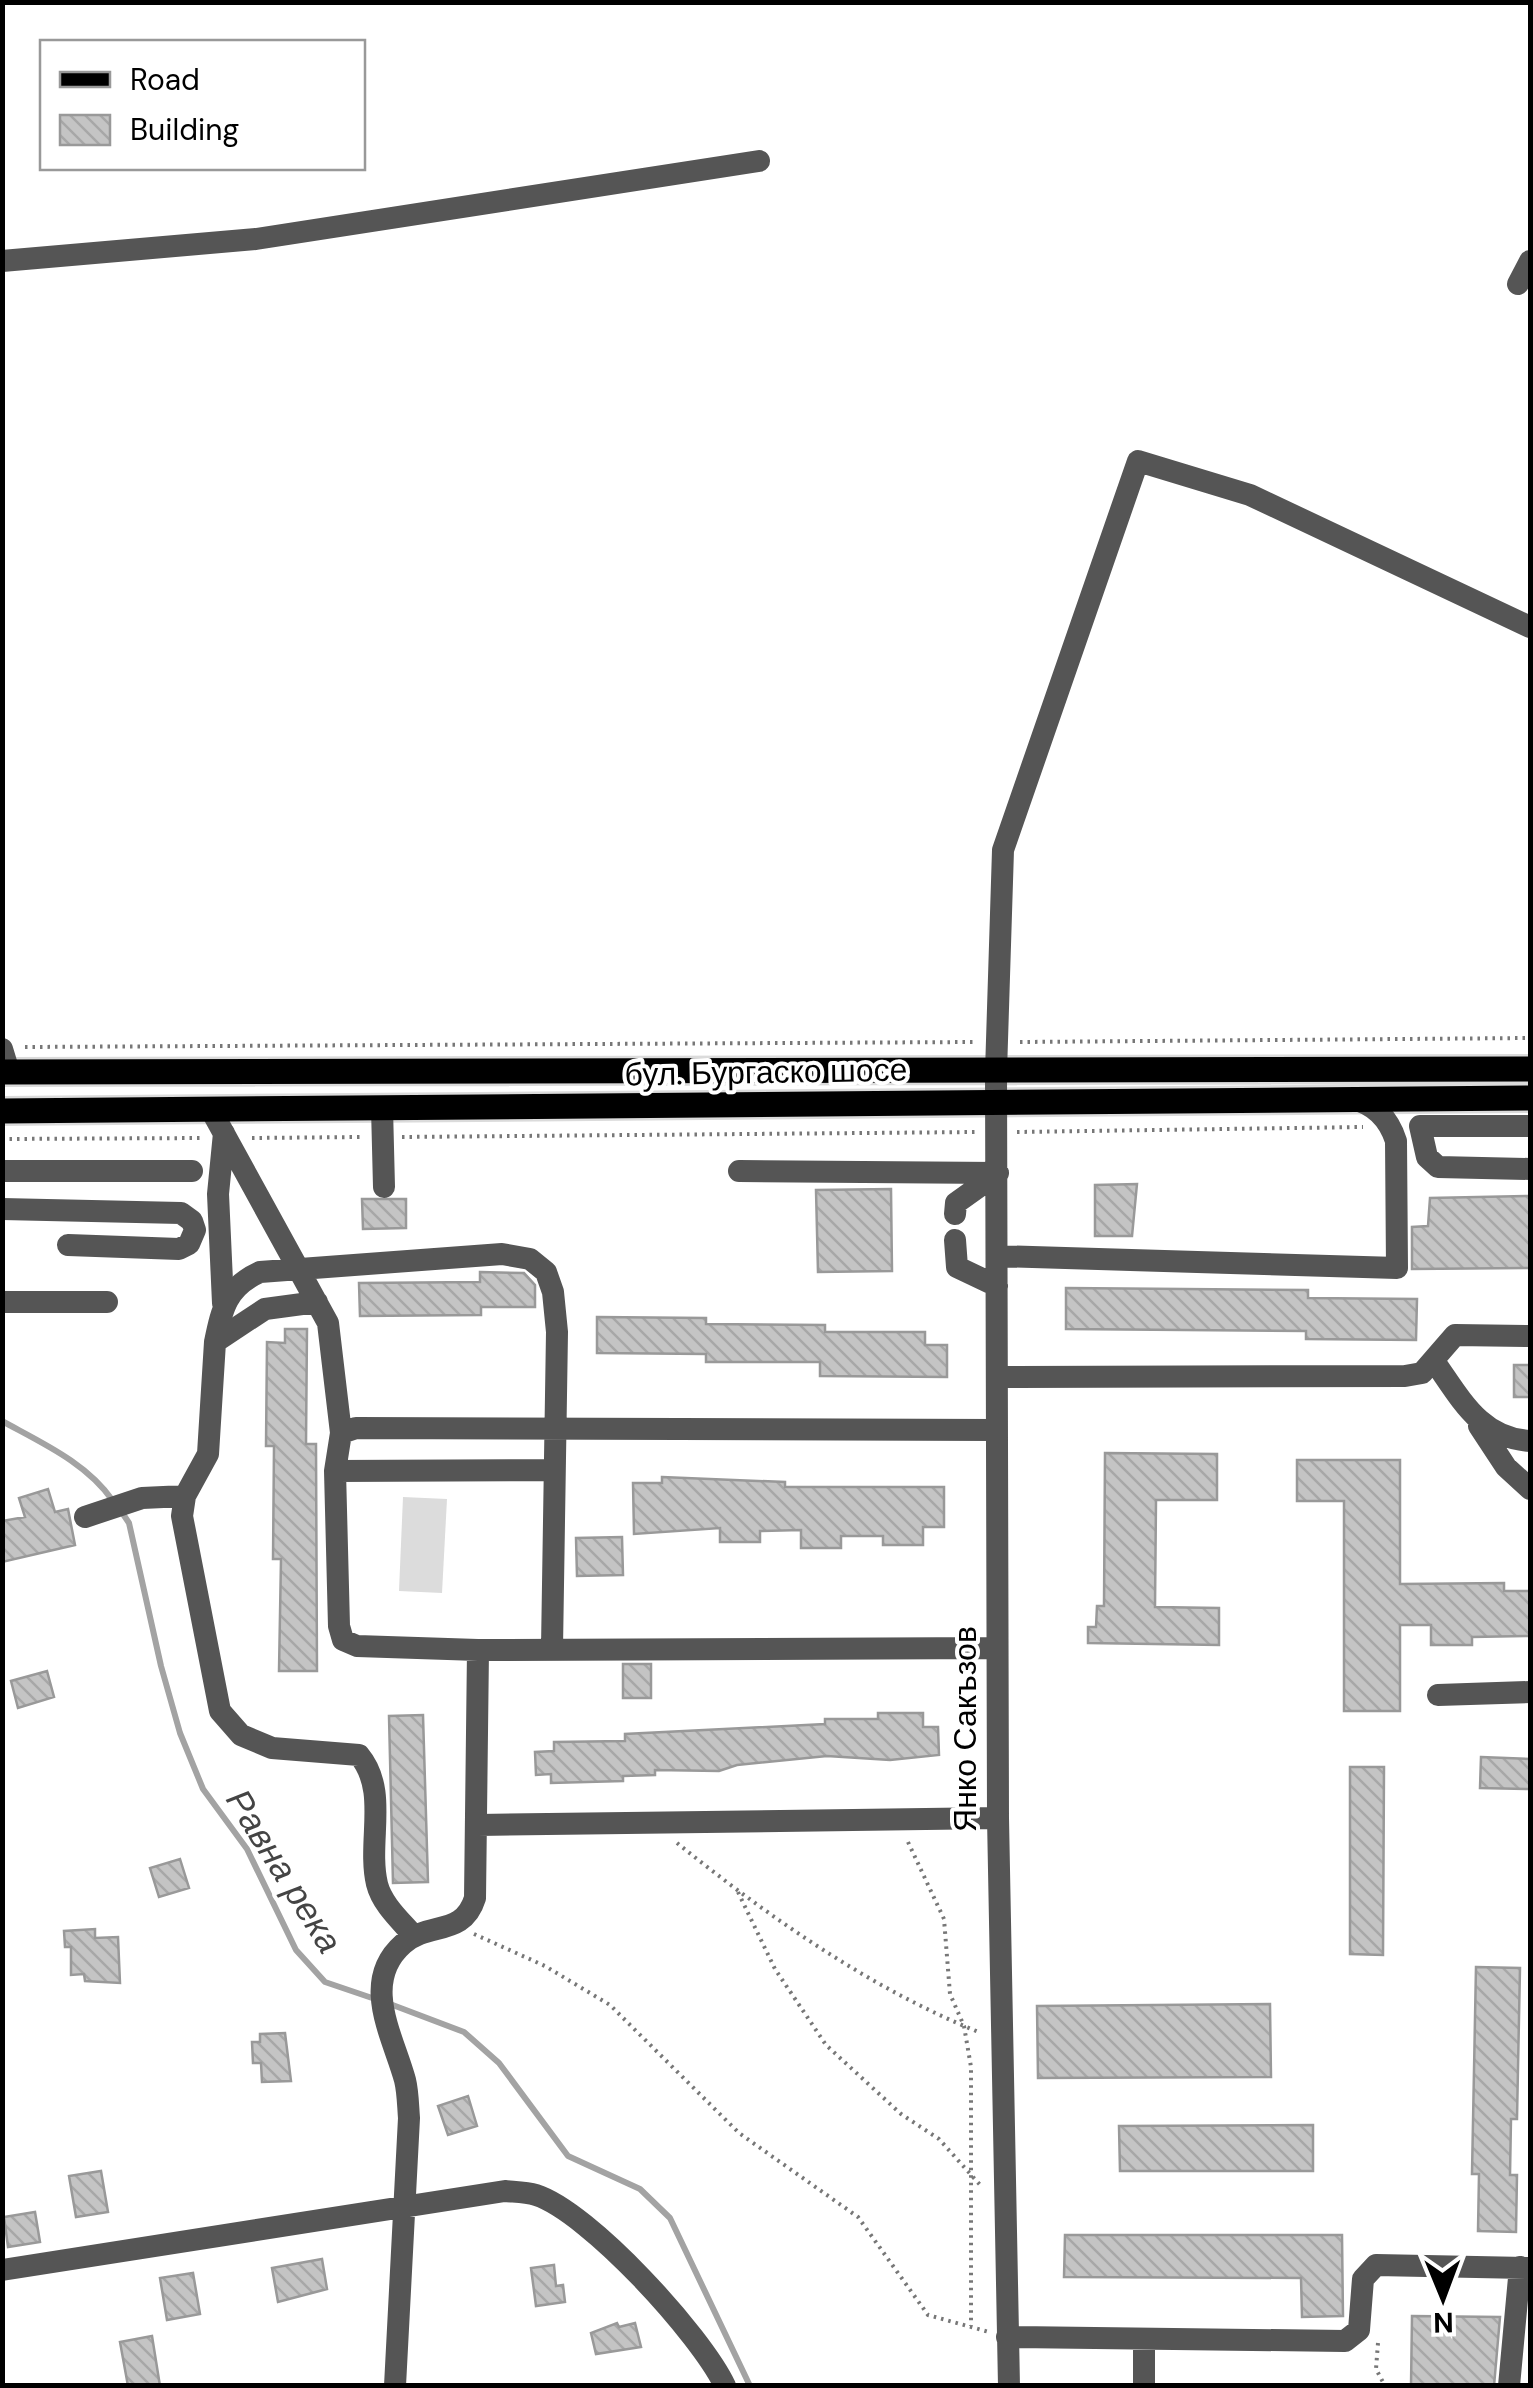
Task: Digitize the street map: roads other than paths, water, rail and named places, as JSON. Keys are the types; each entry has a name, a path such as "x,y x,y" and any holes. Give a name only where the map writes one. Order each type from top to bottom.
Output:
{"main road":[{"name":"бул. Бургаско шосе","path":"9,1060 996,1072 1530,1069"},
{"name":"бул. Бургаско шосе","path":"2,1111 1530,1098"}],"street":[{"path":"2,261 256,239 759,161"},
{"path":"1518,284 1530,261"},
{"name":"Янко Сакъзов","path":"1009,2386 997,1648 996,1072 1003,850 1138,461 1250,495 1530,627"},
{"path":"997,1256 1396,1268 1396,1158 1392,1126 1362,1102 1345,1098"},
{"path":"382,1108 384,1187"},
{"path":"210,1110 328,1323 341,1432 334,1470 338,1626 343,1640 357,1646 478,1650 997,1648"},
{"path":"1530,1126 1420,1126 1427,1158 1438,1167 1530,1169"},
{"path":"224,1136 218,1194 223,1304 215,1342 208,1454 185,1496 182,1536 220,1711 241,1735 272,1748 358,1755 371,1770 377,1883 384,1900 413,1935"},
{"path":"2,1171 192,1171"},
{"path":"739,1172 998,1173"},
{"path":"956,1214 956,1203 998,1173"},
{"path":"2,1210 181,1213 190,1218 195,1230 189,1244 178,1248 68,1245"},
{"path":"955,1240 958,1267 997,1286"},
{"path":"223,1304 238,1282 260,1272 298,1266 502,1254 530,1259 546,1272 553,1292 557,1332 552,1648"},
{"path":"2,1302 107,1302"},
{"path":"215,1342 265,1309 317,1302"},
{"path":"996,1377 1405,1376 1422,1373 1442,1345 1455,1335 1530,1336"},
{"path":"1434,1361 1506,1467 1530,1489"},
{"path":"1473,1417 1493,1433 1530,1440"},
{"path":"341,1432 356,1428 998,1430"},
{"path":"334,1470 552,1470"},
{"path":"85,1517 142,1498 185,1496"},
{"path":"395,2386 409,2118 406,2082 382,2015 382,1986 391,1955 413,1935 456,1926 470,1914 476,1898 478,1650"},
{"path":"1438,1695 1530,1692"},
{"path":"478,1825 998,1818"},
{"path":"2,2270 405,2210 505,2191 537,2196 566,2212 622,2258 709,2356 726,2386"},
{"path":"1008,2337 1339,2341 1356,2335 1361,2324 1363,2279 1376,2265 1525,2268 1509,2386"},
{"path":"1144,2340 1144,2386"}],"waterway":[{"name":"Равна река","path":"2,1421 77,1465 113,1501"},
{"name":"Равна река","path":"121,1511 129,1523 180,1733 203,1789 247,1849 296,1950 325,1982 378,2000"},
{"name":"Равна река","path":"390,2004 464,2032 499,2063 568,2156 640,2189 670,2218 750,2386"}]}
